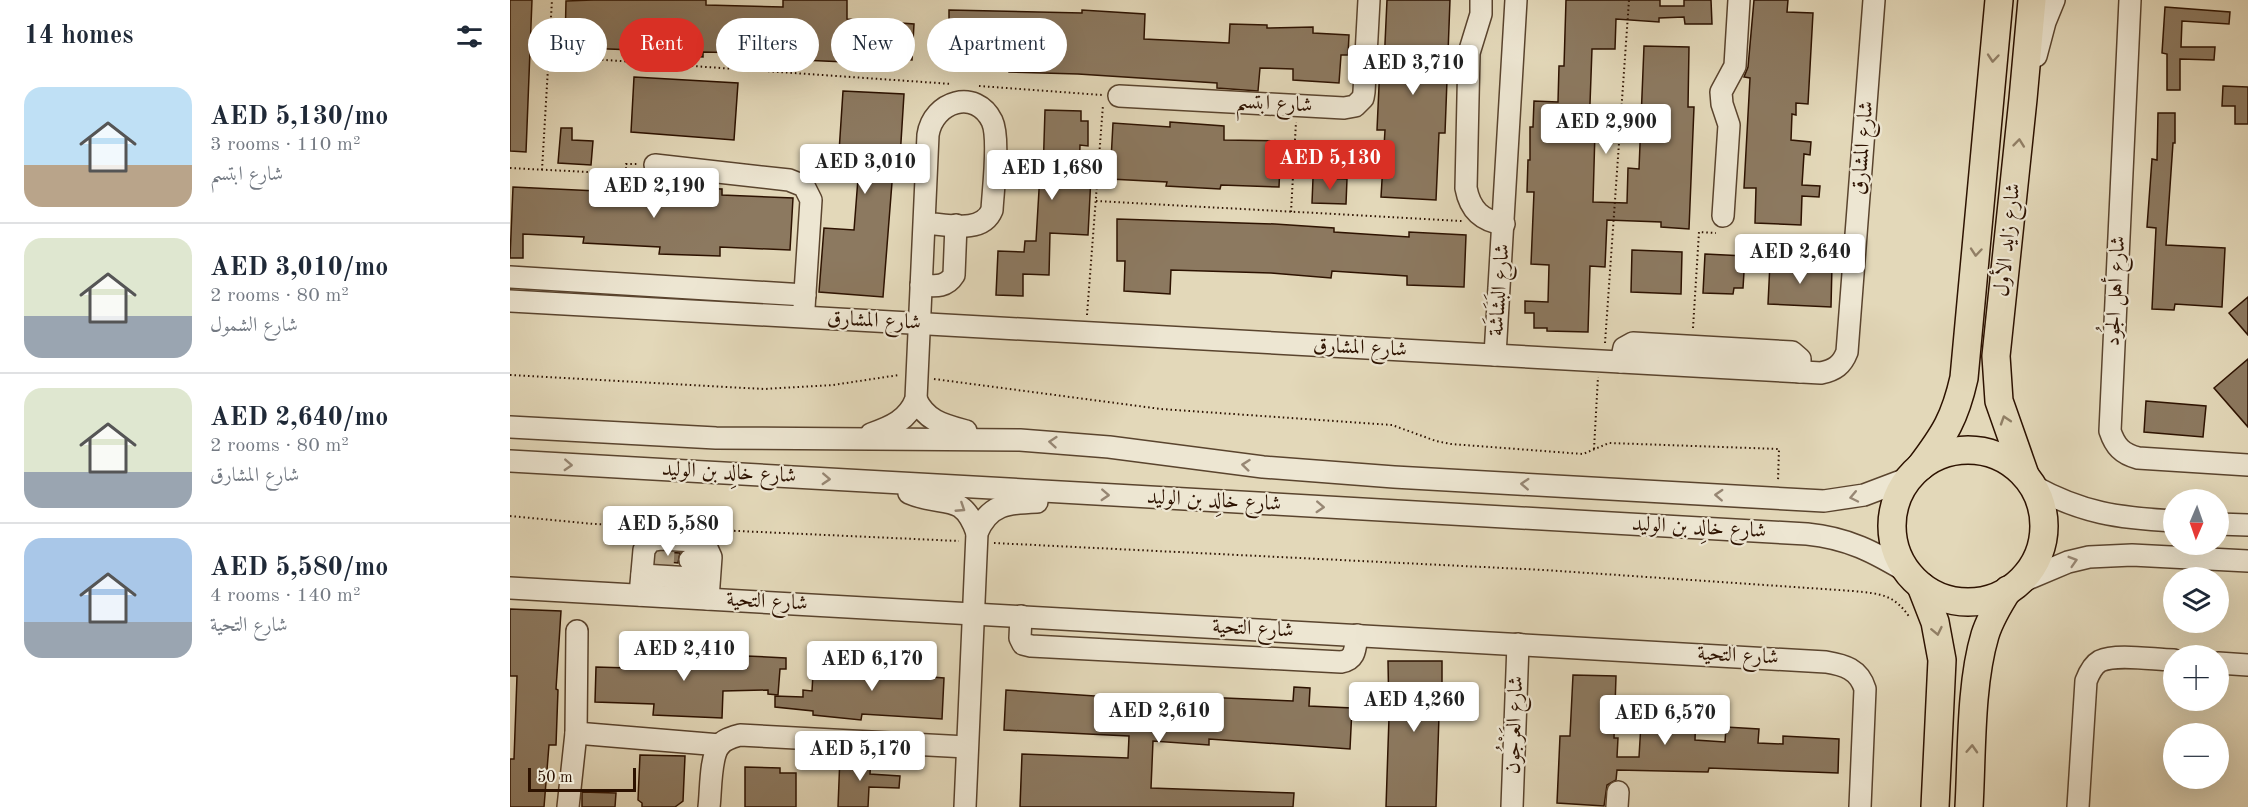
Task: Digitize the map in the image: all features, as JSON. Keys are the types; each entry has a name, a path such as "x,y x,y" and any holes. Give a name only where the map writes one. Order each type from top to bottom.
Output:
{"main road":[{"name":"شارع زايد الأول","path":"1915,472 1943,438 1953,418 1964,378 1999,0"},
{"name":"شارع زايد الأول","path":"2029,480 1999,401 1996,356 2031,0"},
{"path":"1935,807 1942,660 1935,622 1915,579 1900,559 1894,543 1892,525 1897,500 1915,472 1936,457 1955,451 1974,450 1993,454 2010,463 2029,480 2040,502 2044,519 2039,554 2030,569 2013,586 1992,618 1981,649 1976,681 1969,807"},
{"path":"1915,579 1937,595 1955,600 1973,601 1991,598 2013,586"}],"street":[{"name":"شارع ابتسم","path":"1119,96 1350,108 1360,102 1364,92 1369,0"},
{"name":"شارع البَشَاشَة","path":"1481,0 1480,14 1469,53 1466,188 1471,206 1483,218 1504,224"},
{"name":"شارع البَشَاشَة","path":"1496,355 1516,0"},
{"path":"1723,216 1729,125 1722,104 1722,92 1735,66 1739,0"},
{"name":"شارع المشارق","path":"510,301 1800,372 1831,371 1838,366 1846,352 1874,0"},
{"path":"2023,99 2045,22 2054,0"},
{"name":"شارع أهل الجُود","path":"2130,0 2110,431 2119,449 2138,458 2248,465"},
{"path":"854,439 898,422 909,413 916,399 921,285 924,223 929,127 937,113 943,108 958,102 974,105 987,114 994,128 992,210 982,223 972,226 924,223"},
{"path":"655,165 789,180 804,186 812,200 803,317"},
{"path":"921,285 940,286 952,279 956,225"},
{"path":"510,277 805,295"},
{"path":"1608,361 1630,343 1692,346 1792,352 1800,359 1800,372"},
{"path":"916,399 920,407 933,420 991,438"},
{"name":"شارع خالِد بن الوليد","path":"510,427 716,438 991,438 1077,444 1263,467 1382,476 1824,501 1864,495 1915,472"},
{"name":"شارع خالِد بن الوليد","path":"510,461 1817,535 1844,540 1862,547 1915,579"},
{"path":"2029,480 2064,502 2096,512 2123,518 2163,520"},
{"path":"893,482 915,495 958,505 969,513 977,538"},
{"path":"965,807 977,538 984,520 996,509 1013,503 1048,501 1073,494"},
{"path":"2229,524 2248,525"},
{"path":"2013,586 2068,562 2089,557 2132,555 2248,561"},
{"path":"644,569 706,573"},
{"name":"شارع التحية","path":"510,588 644,569 706,573 974,614 1815,660 1850,668 1862,681 1866,697 1860,807"},
{"path":"1021,616 1020,638 1023,644 1031,646 1341,662 1354,655 1357,635"},
{"path":"568,807 576,732 577,631"},
{"name":"شارع العَرْجُون","path":"1512,807 1518,644"},
{"path":"2078,807 2086,681 2089,672 2100,661 2120,658 2163,660"},
{"path":"2229,664 2248,665"},
{"path":"576,732 720,745 734,737 756,734 967,747"},
{"path":"709,807 714,762 720,745"}],"path":[{"path":"551,18 552,0"},
{"path":"1594,449 1608,361 1629,0"},
{"path":"607,60 956,85"},
{"path":"542,170 547,72"},
{"path":"979,86 1104,95 1085,333"},
{"path":"1291,213 1297,105"},
{"path":"510,168 626,174 626,164 655,165"},
{"path":"1096,201 1453,221 1483,218"},
{"path":"1692,346 1698,232 1722,233 1723,216"},
{"path":"510,375 764,389 833,385 886,376 917,376 1161,409 1392,425 1451,444 1583,454 1609,443 1779,449 1778,498"},
{"path":"510,516 594,525 642,527"},
{"path":"714,530 977,538 1544,570 1853,591 1878,594 1900,603 1915,624"}],"building":[{"path":"510,0 532,0 531,18 528,18 529,72 526,152 510,151"},
{"path":"706,0 706,5 783,7 783,0 847,0 847,18 831,18 831,61 819,61 819,18 716,18 716,52 704,52 704,18 619,18 619,49 607,49 607,18 566,18 566,1"},
{"path":"1387,0 1450,0 1445,133 1439,133 1436,200 1381,197 1385,130 1377,130 1380,64 1384,65"},
{"path":"1566,0 1660,0 1660,6 1684,6 1684,0 1711,0 1712,24 1685,24 1684,17 1659,18 1659,22 1616,19 1615,49 1592,49 1589,131 1595,131 1593,202 1627,203 1628,168 1639,169 1644,46 1689,47 1688,107 1694,107 1689,229 1661,227 1661,222 1607,220 1605,267 1590,266 1588,332 1547,331 1547,328 1534,328 1534,313 1525,313 1525,301 1548,302 1549,265 1531,264 1534,192 1527,192 1528,160 1530,160 1530,127 1533,127 1534,101 1558,102 1559,66 1564,66"},
{"path":"1754,0 1788,0 1787,12 1813,13 1808,104 1796,103 1796,115 1792,114 1791,140 1811,142 1810,155 1804,154 1802,185 1820,186 1819,197 1802,196 1801,225 1755,223 1756,188 1744,188 1750,78 1744,77 1748,67"},
{"path":"2165,7 2230,12 2229,24 2182,21 2181,47 2215,47 2214,60 2180,59 2180,90 2167,90 2167,54 2162,53"},
{"path":"949,10 1082,13 1082,10 1145,14 1144,39 1229,43 1230,24 1267,25 1267,28 1313,27 1313,33 1349,35 1348,55 1341,55 1339,83 1293,80 1293,69 1260,68 1258,91 1217,88 1217,83 1009,72 1067,72 1067,18 949,18"},
{"path":"634,77 738,83 734,140 631,132"},
{"path":"2223,86 2248,87 2248,124 2235,124 2235,106 2222,106"},
{"path":"843,91 904,94 900,158 894,157 883,297 819,292 824,228 854,230 860,153 839,152"},
{"path":"1045,110 1081,111 1081,121 1088,121 1088,146 1080,145 1079,176 1091,176 1088,235 1050,233 1049,275 1023,274 1023,296 996,295 998,251 1024,252 1025,241 1036,241 1040,173 1043,174"},
{"path":"2158,113 2175,113 2175,143 2173,143 2166,245 2225,248 2222,307 2175,304 2174,310 2152,309 2156,228 2147,227 2152,159 2157,160"},
{"path":"1170,122 1224,126 1224,140 1281,141 1279,187 1221,185 1220,189 1166,186 1167,182 1110,179 1113,123 1170,127"},
{"path":"561,128 572,128 572,140 593,141 591,165 558,163"},
{"path":"1313,178 1347,179 1346,204 1312,203"},
{"path":"513,187 661,194 662,187 722,189 722,195 793,198 790,250 720,247 720,256 659,254 660,247 583,243 584,237 523,234 523,258 510,258"},
{"path":"1117,219 1275,224 1334,228 1334,232 1409,237 1409,232 1466,235 1464,287 1407,285 1407,276 1332,271 1331,278 1271,273 1171,270 1170,294 1124,291 1125,261 1117,261"},
{"path":"1632,250 1682,252 1681,294 1631,292"},
{"path":"1705,254 1745,256 1743,288 1734,288 1733,294 1703,293"},
{"path":"1770,263 1832,265 1831,307 1768,304"},
{"path":"2248,297 2248,335 2229,313"},
{"path":"2248,359 2248,427 2214,388"},
{"path":"2146,401 2206,406 2203,437 2144,432"},
{"path":"680,553 678,563 656,561 656,554"},
{"path":"510,609 561,611 556,689 558,690 556,745 549,745 544,807 510,807 510,759 514,759 517,676 510,676"},
{"path":"631,639 643,640 642,660 669,661 670,651 716,652 716,667 747,668 747,656 786,658 786,669 780,669 778,695 768,694 768,690 723,691 722,718 653,715 654,704 595,702 596,667 629,668"},
{"path":"827,650 841,650 841,676 875,680 876,673 892,675 893,653 919,654 919,676 944,678 942,719 862,714 861,720 813,715 813,711 775,707 775,696 803,697 803,690 812,691 813,674 826,675"},
{"path":"1388,661 1442,661 1442,716 1439,716 1436,807 1386,807"},
{"path":"1573,675 1616,676 1614,738 1618,738 1617,757 1639,757 1642,707 1696,710 1695,740 1725,742 1726,727 1759,729 1758,743 1783,744 1783,736 1839,739 1838,773 1709,768 1708,772 1617,770 1616,780 1607,785 1604,806 1557,803 1560,736 1570,736"},
{"path":"1294,687 1310,688 1309,706 1352,708 1350,749 1209,739 1209,745 1153,741 1151,788 1294,793 1293,807 1020,807 1022,754 1128,758 1129,736 1004,730 1006,690 1155,700 1155,695 1293,701"},
{"path":"640,755 685,756 683,801 675,807 642,807 642,803 638,800"},
{"path":"840,756 871,757 870,774 900,776 899,788 869,787 868,807 838,807"},
{"path":"745,767 780,768 780,773 796,773 796,807 745,807"},
{"path":"582,792 616,793 615,807 582,807"}],"tunnel":[{"path":"653,558 690,560"}]}
